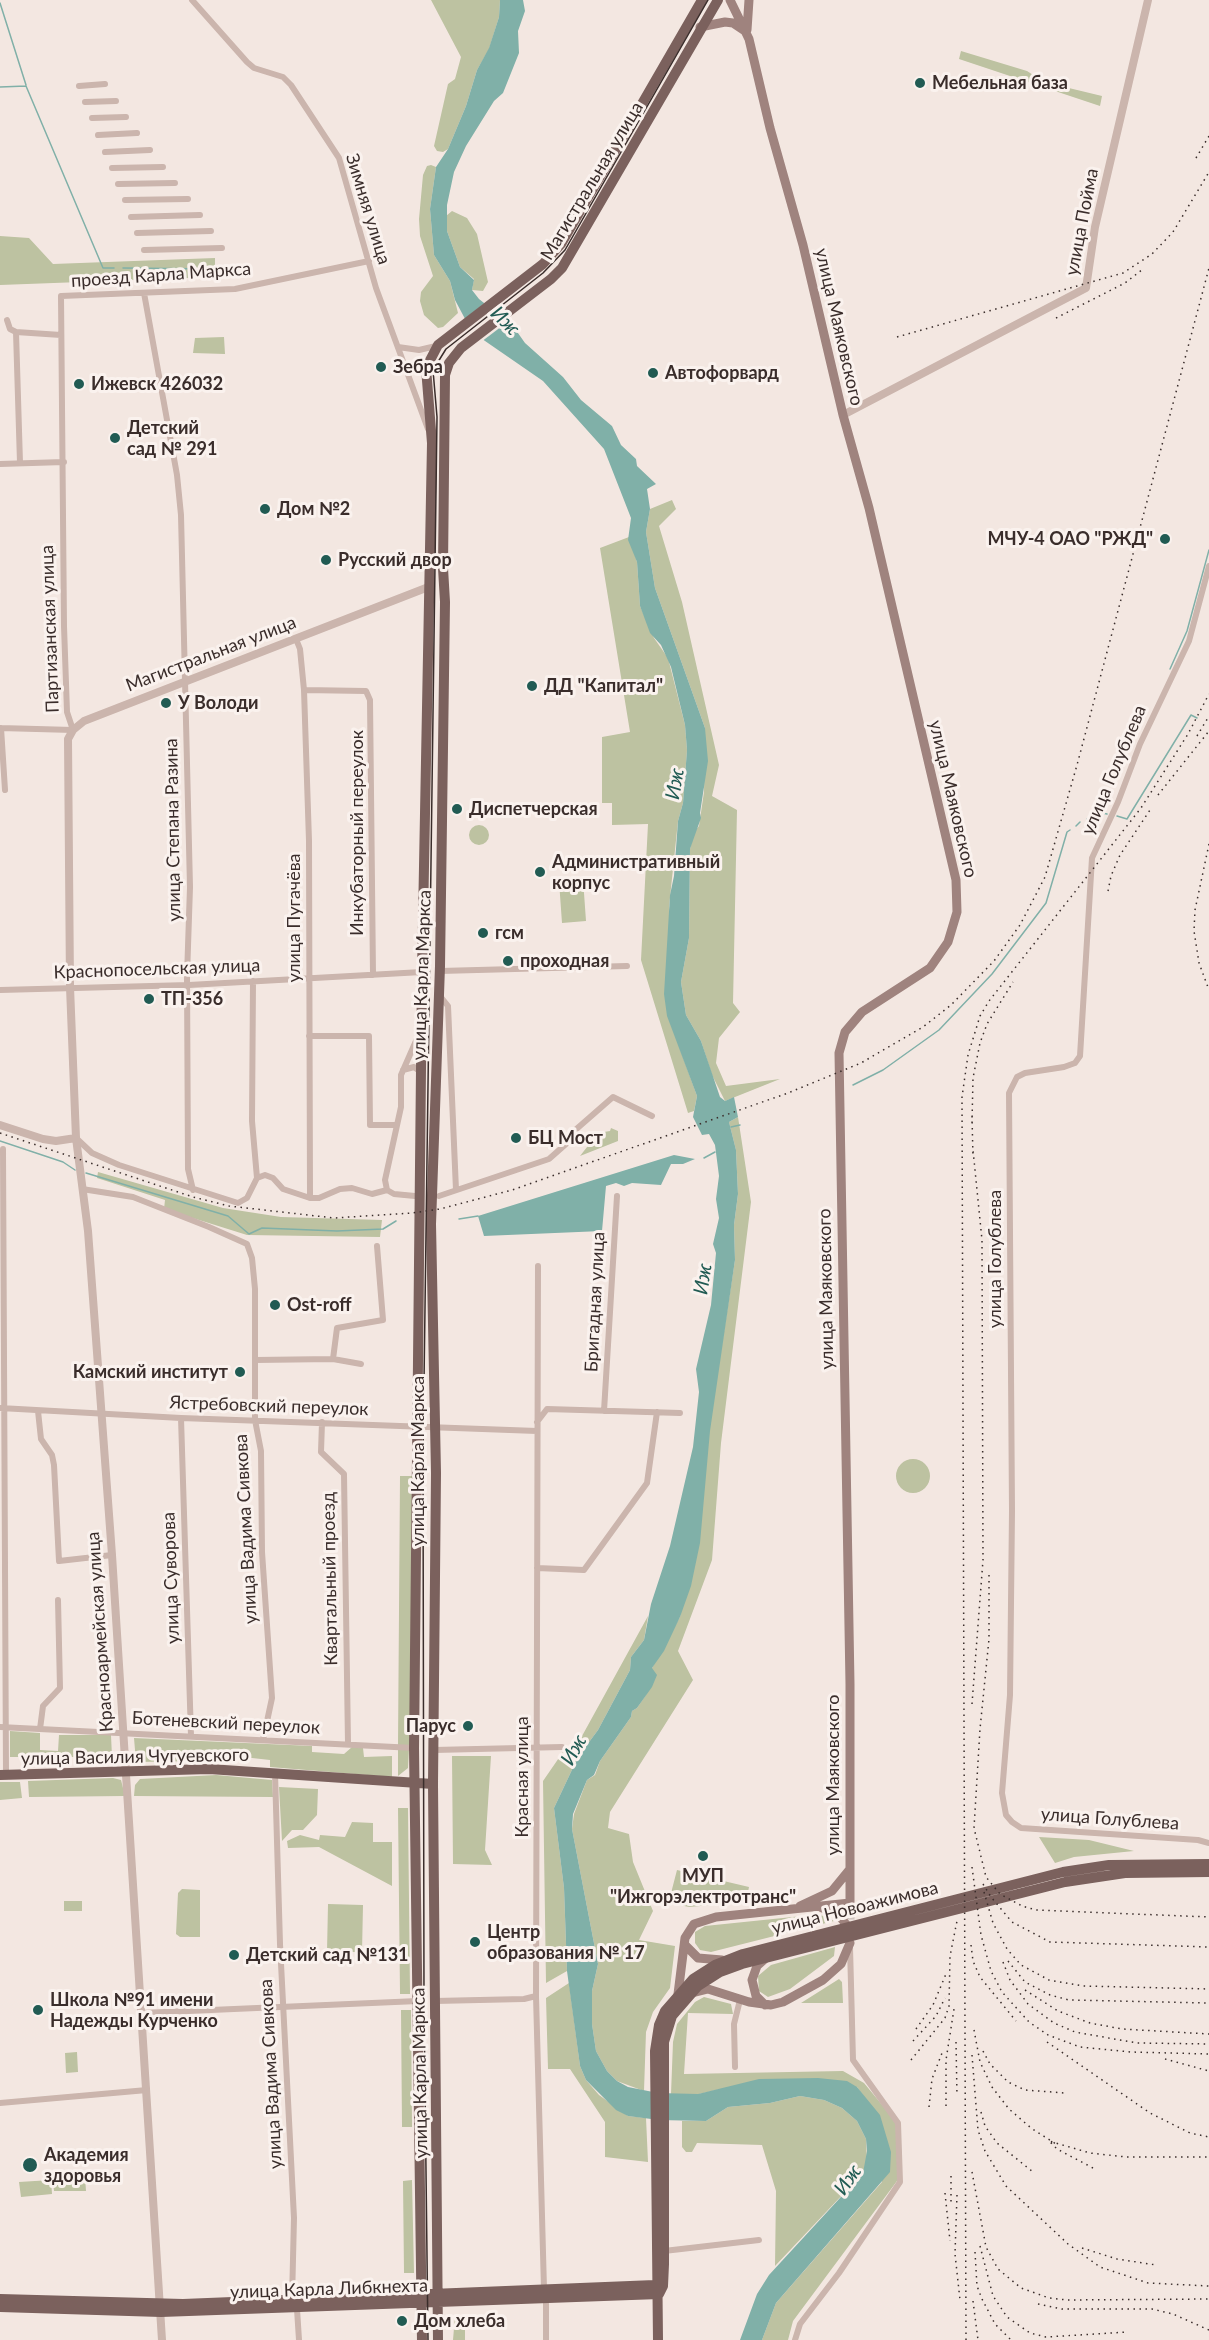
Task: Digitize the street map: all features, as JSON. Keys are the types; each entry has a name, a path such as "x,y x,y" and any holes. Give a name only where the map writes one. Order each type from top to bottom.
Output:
{"main road":[{"name":"Магистральная улица","path":"701,1 561,244 543,264 438,345 426,368 432,442 431,586 443,582 444,386 449,363 460,348 551,279 576,247 700,27 718,0"},
{"name":"улица Маяковского","path":"730,0 747,32 770,128 803,245 843,415 881,557 957,895 953,928 939,957 915,980 862,1012 845,1032 839,1053 850,1684 850,1903 817,1906"},
{"path":"700,27 724,22 733,23 747,32 749,0"},
{"name":"улица Карла Маркса","path":"422,2340 414,1748 418,1426 427,1193 440,971 446,602 443,582"},
{"name":"улица Карла Маркса","path":"427,1193 422,972 428,604 431,586"},
{"path":"422,972 440,971"},
{"name":"улица Карла Маркса","path":"426,1224 435,1427 434,1784 438,2340"},
{"name":"улица Василия Чугуевского","path":"3,1775 209,1769 434,1784"},
{"name":"улица Новоажимова","path":"659,2148 656,2039 661,2018 706,1970 727,1960 819,1939 1109,1865 1209,1864"},
{"path":"796,1908 832,1891 840,1885 850,1869"},
{"name":"улица Новоажимова","path":"1048,1880 1110,1874 1209,1872"},
{"path":"850,1929 836,1912 817,1906 701,1920 687,1933 684,1994 708,1989 740,2000 765,2005 783,2002 823,1980 841,1964 850,1943"},
{"name":"улица Новоажимова","path":"659,2148 662,2068 667,2027 684,1994 720,1972 819,1939"},
{"path":"686,1946 698,1958 727,1960"},
{"path":"765,2005 756,1996 752,1980 757,1966 766,1958"},
{"path":"657,2290 663,2286 664,2251 659,2148"},
{"path":"658,2340 659,2148"},
{"name":"улица Карла Либкнехта","path":"0,2307 161,2308 295,2305 438,2297 657,2290"},
{"name":"улица Карла Либкнехта","path":"0,2299 161,2308"}],"street":[{"name":"Зимняя улица","path":"192,0 247,62 254,68 283,77 291,85 339,158 369,261 432,442"},
{"name":"улица Пойма","path":"843,415 1086,288 1095,227 1148,0"},
{"path":"80,86 105,84"},
{"path":"85,102 116,101"},
{"path":"92,118 126,117"},
{"path":"98,135 137,133"},
{"path":"105,152 150,150"},
{"path":"112,168 163,167"},
{"path":"118,184 176,183"},
{"path":"125,200 188,199"},
{"path":"131,217 200,215"},
{"path":"137,233 211,231"},
{"path":"144,250 222,248"},
{"name":"проезд Карла Маркса","path":"61,296 235,289 369,261"},
{"name":"улица Степана Разина","path":"144,293 177,475 181,515 190,887 188,1169 193,1190"},
{"name":"Партизанская улица","path":"61,296 67,712 73,730 68,739 69,987 76,1138"},
{"path":"7,320 10,329 16,332 62,335"},
{"path":"16,332 20,463"},
{"path":"398,347 419,350 438,345"},
{"path":"0,464 64,462"},
{"name":"улица Голублева","path":"1209,566 1189,641 1140,744 1118,802 1092,858 1080,1056 1075,1063 1064,1067 1025,1073 1017,1077 1009,1094 1012,1511 1010,1695 1002,1793 1006,1815 1021,1828 1198,1840 1209,1843"},
{"name":"Магистральная улица","path":"73,730 84,721 431,586"},
{"name":"улица Пугачёва","path":"296,639 300,649 304,690 309,842 310,1198"},
{"name":"Инкубаторный переулок","path":"304,690 366,691 370,700 373,975"},
{"path":"5,790 0,728 73,730"},
{"path":"440,971 627,966"},
{"name":"Краснопосельская улица","path":"0,990 189,985 422,972"},
{"path":"0,1125 43,1139 56,1141 76,1138 92,1153 118,1165 238,1203 247,1198 258,1178 252,1120 253,981"},
{"path":"438,994 448,1006 452,1140 456,1190"},
{"path":"387,1190 385,1180 401,1107 403,1070 424,1022"},
{"path":"309,1036 369,1036 370,1125 397,1125"},
{"path":"403,1070 414,1067 418,1069 423,1081"},
{"path":"258,1178 265,1175 273,1178 283,1189 310,1198 319,1198 340,1189 352,1188 372,1194 387,1190 394,1194 456,1190 549,1159 566,1144 573,1132 613,1097 652,1116"},
{"name":"Красноармейская улица","path":"76,1138 88,1231 112,1556 162,2340"},
{"path":"3,1149 3,1775"},
{"name":"улица Вадима Сивкова","path":"82,1189 133,1197 247,1244 252,1258 255,1288 255,1420 261,1452 262,1552 272,1698 263,1740"},
{"name":"Бригадная улица","path":"604,1411 617,1196"},
{"path":"333,1359 337,1328 383,1320 377,1246"},
{"name":"Красная улица","path":"538,1266 536,1996 546,2340"},
{"path":"255,1360 333,1359 361,1364"},
{"name":"Ястребовский переулок","path":"3,1408 181,1418 537,1431"},
{"path":"537,1422 547,1409 680,1413"},
{"path":"38,1411 41,1439 52,1455 54,1465 58,1561 112,1556"},
{"path":"537,1568 584,1570 647,1484 657,1412"},
{"name":"улица Суворова","path":"181,1418 191,1736"},
{"name":"Квартальный проезд","path":"322,1422 321,1452 344,1474 348,1744"},
{"path":"40,1729 43,1706 60,1688 58,1600"},
{"name":"Ботеневский переулок","path":"3,1727 414,1748"},
{"path":"434,1750 562,1747"},
{"name":"улица Вадима Сивкова","path":"275,1773 283,2008 294,2218 295,2305 299,2340"},
{"path":"795,2340 800,2324 839,2273 900,2182 898,2123 854,2060 850,1943"},
{"path":"435,2001 524,1999 536,1996"},
{"path":"735,2067 734,2024 740,2000"},
{"path":"142,2013 418,2001"},
{"path":"0,2103 147,2090"},
{"path":"664,2251 759,2240"}],"green space":[{"path":"431,0 500,0 499,17 489,49 477,70 466,106 448,149 443,152 437,151 434,146 448,84 455,79 461,57"},
{"path":"961,51 1027,71 1044,82 1102,96 1100,106 959,59"},
{"path":"427,166 436,167 430,209 434,255 450,281 458,313 443,327 438,328 424,315 420,301 421,292 433,276 420,236 419,219 423,175"},
{"path":"452,211 467,218 477,234 488,282 483,291 472,290 474,279 460,267 447,231 446,216"},
{"path":"0,236 29,238 53,264 215,258 215,277 0,285"},
{"path":"224,337 225,354 193,353 195,338"},
{"path":"672,500 676,509 659,526 682,602 719,765 712,796 737,810 733,1003 740,1012 719,1038 716,1063 726,1086 780,1079 725,1101 712,1075 701,1041 686,1015 681,982 689,938 690,849 694,832 699,826 704,792 705,728 655,588 646,532 650,509"},
{"path":"629,537 637,562 640,606 654,638 668,658 685,725 687,750 683,803 678,821 669,907 680,1049 697,1096 694,1111 688,1113 641,960 648,824 612,825 612,803 602,803 602,737 630,732 600,548"},
{"path":"479,825 486,828 489,835 486,842 479,845 472,842 469,835 472,828"},
{"path":"583,879 586,921 562,923 559,881"},
{"path":"738,1117 751,1202 721,1443 712,1560 678,1651 693,1680 610,1812 608,1828 629,1834 633,1862 653,1911 639,1940 675,1946 670,1988 653,2012 646,2032 644,2091 617,2081 607,2071 596,2051 592,2024 592,1991 598,1964 572,1829 574,1814 587,1780 595,1775 600,1761 631,1717 632,1711 646,1695 652,1668 680,1617 735,1260 734,1225 738,1194 736,1150 729,1122"},
{"path":"611,1128 618,1131 618,1141 580,1156 598,1133 610,1131"},
{"path":"98,1172 223,1208 281,1217 382,1220 380,1237 247,1235 164,1209 165,1200 97,1178"},
{"path":"913,1459 925,1464 930,1476 925,1488 913,1493 901,1488 896,1476 901,1464"},
{"path":"400,1476 412,1476 410,1745 398,1745"},
{"path":"648,1616 644,1640 631,1657 630,1670 598,1730 578,1757 554,1808 564,1888 567,1971 546,1983 543,1781 563,1752 582,1736"},
{"path":"10,1731 40,1733 40,1750 58,1751 59,1735 111,1735 112,1757 10,1757"},
{"path":"134,1738 312,1746 312,1752 344,1754 352,1747 363,1748 364,1757 392,1756 392,1777 270,1767 270,1760 234,1756 233,1758 199,1761 136,1762"},
{"path":"398,1749 409,1749 408,1768 398,1776"},
{"path":"452,1756 491,1756 485,1850 492,1865 453,1864"},
{"path":"216,1775 272,1780 273,1797 134,1796 135,1785 140,1779"},
{"path":"113,1778 121,1780 125,1796 29,1797 28,1781"},
{"path":"0,1782 20,1782 22,1798 0,1800"},
{"path":"279,1787 318,1789 317,1815 303,1830 292,1830 282,1841"},
{"path":"398,1808 408,1808 410,1994 400,1994"},
{"path":"352,1822 373,1823 373,1842 392,1842 392,1886 319,1847 288,1848 287,1841 300,1835 319,1840 320,1835 345,1837"},
{"path":"1039,1837 1089,1840 1134,1851 1074,1857 1055,1863"},
{"path":"677,1870 749,1887 746,1902 689,1907 675,1904 670,1897"},
{"path":"182,1889 200,1890 200,1937 180,1937 176,1934 178,1893"},
{"path":"64,1901 82,1901 82,1911 64,1911"},
{"path":"328,1904 363,1905 362,1952 327,1952"},
{"path":"812,1915 826,1916 834,1921 711,1952 700,1950 695,1943 695,1932 705,1926"},
{"path":"835,1947 834,1956 790,1989 768,1997 759,1991 758,1976 771,1965"},
{"path":"839,1979 842,1982 843,2003 801,2003"},
{"path":"569,1983 580,2066 586,2080 599,2095 628,2116 646,2118 648,2162 605,2157 605,2122 570,2069 548,2069 546,1998"},
{"path":"704,1997 731,2004 733,2014 688,2013 684,2074 843,2071 864,2083 897,2123 897,2181 793,2321 788,2340 762,2340 776,2303 882,2182 864,2097 857,2087 721,2089 699,2094 671,2094 673,2042 677,2024 695,2002"},
{"path":"401,2010 411,2010 412,2127 402,2127"},
{"path":"77,2052 78,2072 66,2073 65,2053"},
{"path":"800,2096 824,2100 842,2108 857,2121 866,2139 867,2164 863,2173 775,2266 776,2191 762,2145 697,2143 692,2152 686,2152 682,2147 682,2121 706,2121 728,2107 770,2103"},
{"path":"62,2172 63,2179 85,2177 86,2191 54,2191 52,2173"},
{"path":"51,2180 52,2194 21,2197 19,2182"},
{"path":"412,2180 414,2273 404,2273 403,2181"},
{"path":"455,2316 465,2316 465,2340 453,2340"}],"water":[{"name":"Иж","path":"500,0 523,0 525,11 518,31 519,53 503,93 494,101 466,146 454,172 447,205 447,231 460,267 474,280 472,290 479,299 513,326 525,343 563,377 581,400 612,426 621,445 636,459 637,466 656,484 647,489 650,509 646,532 655,588 705,728 708,761 701,818 690,849 689,938 681,982 686,1015 701,1041 720,1097 725,1101 734,1097 738,1117 729,1122 736,1150 738,1194 734,1225 735,1260 710,1431 700,1543 691,1586 664,1651 652,1668 657,1675 652,1687 637,1708 632,1711 631,1717 600,1761 594,1775 587,1780 573,1814 572,1829 598,1964 592,1991 592,2024 596,2051 607,2071 617,2081 628,2087 658,2093 698,2094 759,2079 818,2078 847,2081 857,2087 880,2115 891,2152 890,2172 776,2303 762,2340 740,2340 757,2294 769,2275 863,2173 867,2151 866,2139 857,2121 842,2108 824,2100 800,2096 770,2103 728,2107 706,2121 659,2120 628,2116 616,2110 586,2080 580,2066 567,1971 564,1888 554,1808 578,1757 598,1730 630,1670 631,1657 644,1640 651,1604 670,1546 693,1447 699,1392 696,1369 711,1305 716,1253 713,1244 719,1218 716,1199 719,1176 715,1145 709,1134 702,1135 693,1117 697,1096 667,1016 664,994 670,895 674,876 678,821 683,803 687,750 685,725 671,667 661,645 650,633 640,606 637,562 628,540 631,518 604,449 543,381 472,332 455,300 450,281 434,255 430,209 436,167 448,149 466,106 477,70 489,48 499,17"},
{"path":"674,1155 695,1159 683,1164 671,1164 661,1185 632,1183 624,1186 616,1183 606,1186 602,1231 484,1236 478,1216"}],"pier":[{"path":"486,302 510,320 481,342 469,334 462,321"}],"waterway":[{"path":"0,3 26,85"},
{"path":"0,87 26,86 103,268 114,268"},
{"path":"123,268 211,269"},
{"path":"1170,669 1187,631 1209,550"},
{"path":"1117,816 1127,819 1191,715 1197,718"},
{"path":"1087,819 1097,812 1110,793"},
{"path":"1098,812 1107,814"},
{"path":"1076,826 1080,822"},
{"path":"853,1085 883,1070 939,1030 992,974 1046,903 1067,832 1070,830"},
{"path":"731,1127 740,1125"},
{"path":"0,1141 63,1162 75,1170"},
{"path":"704,1158 715,1152"},
{"path":"86,1173 228,1216 249,1234 262,1228 337,1231 383,1229 396,1221"},
{"path":"459,1219 478,1216"}],"tunnel":[{"path":"850,1903 850,1933"}],"tram line":[{"path":"428,2340 424,2002 423,1456 437,417 433,370 446,349 543,273 565,250 708,0"}],"railway":[{"path":"1196,158 1209,136"},
{"path":"897,337 1123,273 1152,254 1173,232 1209,172"},
{"path":"0,1133 193,1197 229,1206 334,1218 412,1213 440,1209 512,1190 788,1093 861,1063 923,1027 951,1005 994,961 1020,925 1045,877 1209,268"},
{"path":"1056,318 1125,283 1143,269"},
{"path":"966,2340 962,1097 968,1055 980,1016 989,1001 1141,808 1188,734 1209,694"},
{"path":"1197,736 1209,716"},
{"path":"1158,795 1209,731"},
{"path":"1108,891 1111,876 1120,855 1152,807"},
{"path":"1209,844 1195,910 1194,931 1199,963 1209,990"},
{"path":"972,1123 973,1078 980,1043 987,1024 1013,982"},
{"path":"972,1116 973,1158"},
{"path":"972,1704 983,1560 982,1240 973,1150"},
{"path":"989,1575 989,1639 980,1729 974,1828 986,1877 1000,1894 1022,1906 1036,1910 1209,1917"},
{"path":"972,1867 981,1935 991,1971 1002,1992 1029,2022 1048,2035 1080,2047 1131,2052 1209,2054"},
{"path":"983,1884 1012,1922 1050,1942 1209,1947"},
{"path":"984,1892 993,1923 1007,1949 1021,1965 1049,1980 1083,1986 1209,1989"},
{"path":"911,2060 945,2018 949,2006 950,1956 957,1921"},
{"path":"971,1945 973,1961 980,1977 1016,2021"},
{"path":"1008,1961 1025,1982 1050,1995 1069,2000 1209,2003"},
{"path":"1003,1962 1010,1980 1028,2004 1054,2023 1075,2032 1137,2043 1209,2044"},
{"path":"916,2029 933,2005 946,1974"},
{"path":"1025,1990 1058,2011 1090,2023 1122,2029 1209,2034"},
{"path":"913,2041 936,2016 945,1998"},
{"path":"946,2106 946,2060 954,2009"},
{"path":"974,2030 980,2062 992,2087 1009,2109 1031,2128 1056,2144"},
{"path":"956,2042 957,2096"},
{"path":"1047,2042 1150,2113 1190,2133 1209,2137"},
{"path":"983,2051 990,2064 1008,2082 1025,2090 1065,2093"},
{"path":"929,2107 932,2079 942,2053"},
{"path":"972,2055 978,2130 985,2151 1006,2186 1068,2244 1100,2267 1148,2283 1209,2286"},
{"path":"1165,2059 1209,2071"},
{"path":"981,2112 985,2126 997,2143 1033,2172"},
{"path":"1093,2168 1057,2149 1049,2141 1090,2153 1126,2157 1209,2157"},
{"path":"972,2172 986,2247 998,2269 1021,2288 1049,2298 1067,2300 1209,2299"},
{"path":"951,2176 951,2203"},
{"path":"945,2193 950,2241"},
{"path":"957,2195 955,2254 960,2300"},
{"path":"980,2246 993,2296 1007,2317 1030,2333 1046,2337 1128,2332"},
{"path":"1082,2248 1117,2259 1156,2265"},
{"path":"975,2252 977,2286 982,2299 995,2324 1011,2340"},
{"path":"973,2301 978,2340"},
{"path":"1038,2304 1062,2309 1152,2309 1173,2314 1209,2330"}],"place":[{"name":"Мебельная база","path":"920,83"},
{"name":"Зебра","path":"381,367"},
{"name":"Автофорвард","path":"653,373"},
{"name":"Ижевск 426032","path":"79,384"},
{"name":"Детский сад № 291","path":"115,438"},
{"name":"Дом №2","path":"265,509"},
{"name":"МЧУ-4 ОАО \"РЖД\"","path":"1165,539"},
{"name":"Русский двор","path":"326,560"},
{"name":"ДД \"Капитал\"","path":"532,686"},
{"name":"У Володи","path":"166,703"},
{"name":"Диспетчерская","path":"457,809"},
{"name":"Административный корпус","path":"540,872"},
{"name":"гсм","path":"483,933"},
{"name":"проходная","path":"508,961"},
{"name":"ТП-356","path":"149,999"},
{"name":"БЦ Мост","path":"516,1138"},
{"name":"Ost-roff","path":"275,1305"},
{"name":"Камский институт","path":"240,1372"},
{"name":"Парус","path":"468,1726"},
{"name":"МУП \"Ижгорэлектротранс\"","path":"703,1856"},
{"name":"Центр образования № 17","path":"475,1942"},
{"name":"Детский сад №131","path":"234,1955"},
{"name":"Школа №91 имени Надежды Курченко","path":"38,2010"},
{"name":"Академия здоровья","path":"30,2165"},
{"name":"Дом хлеба","path":"402,2321"}]}
